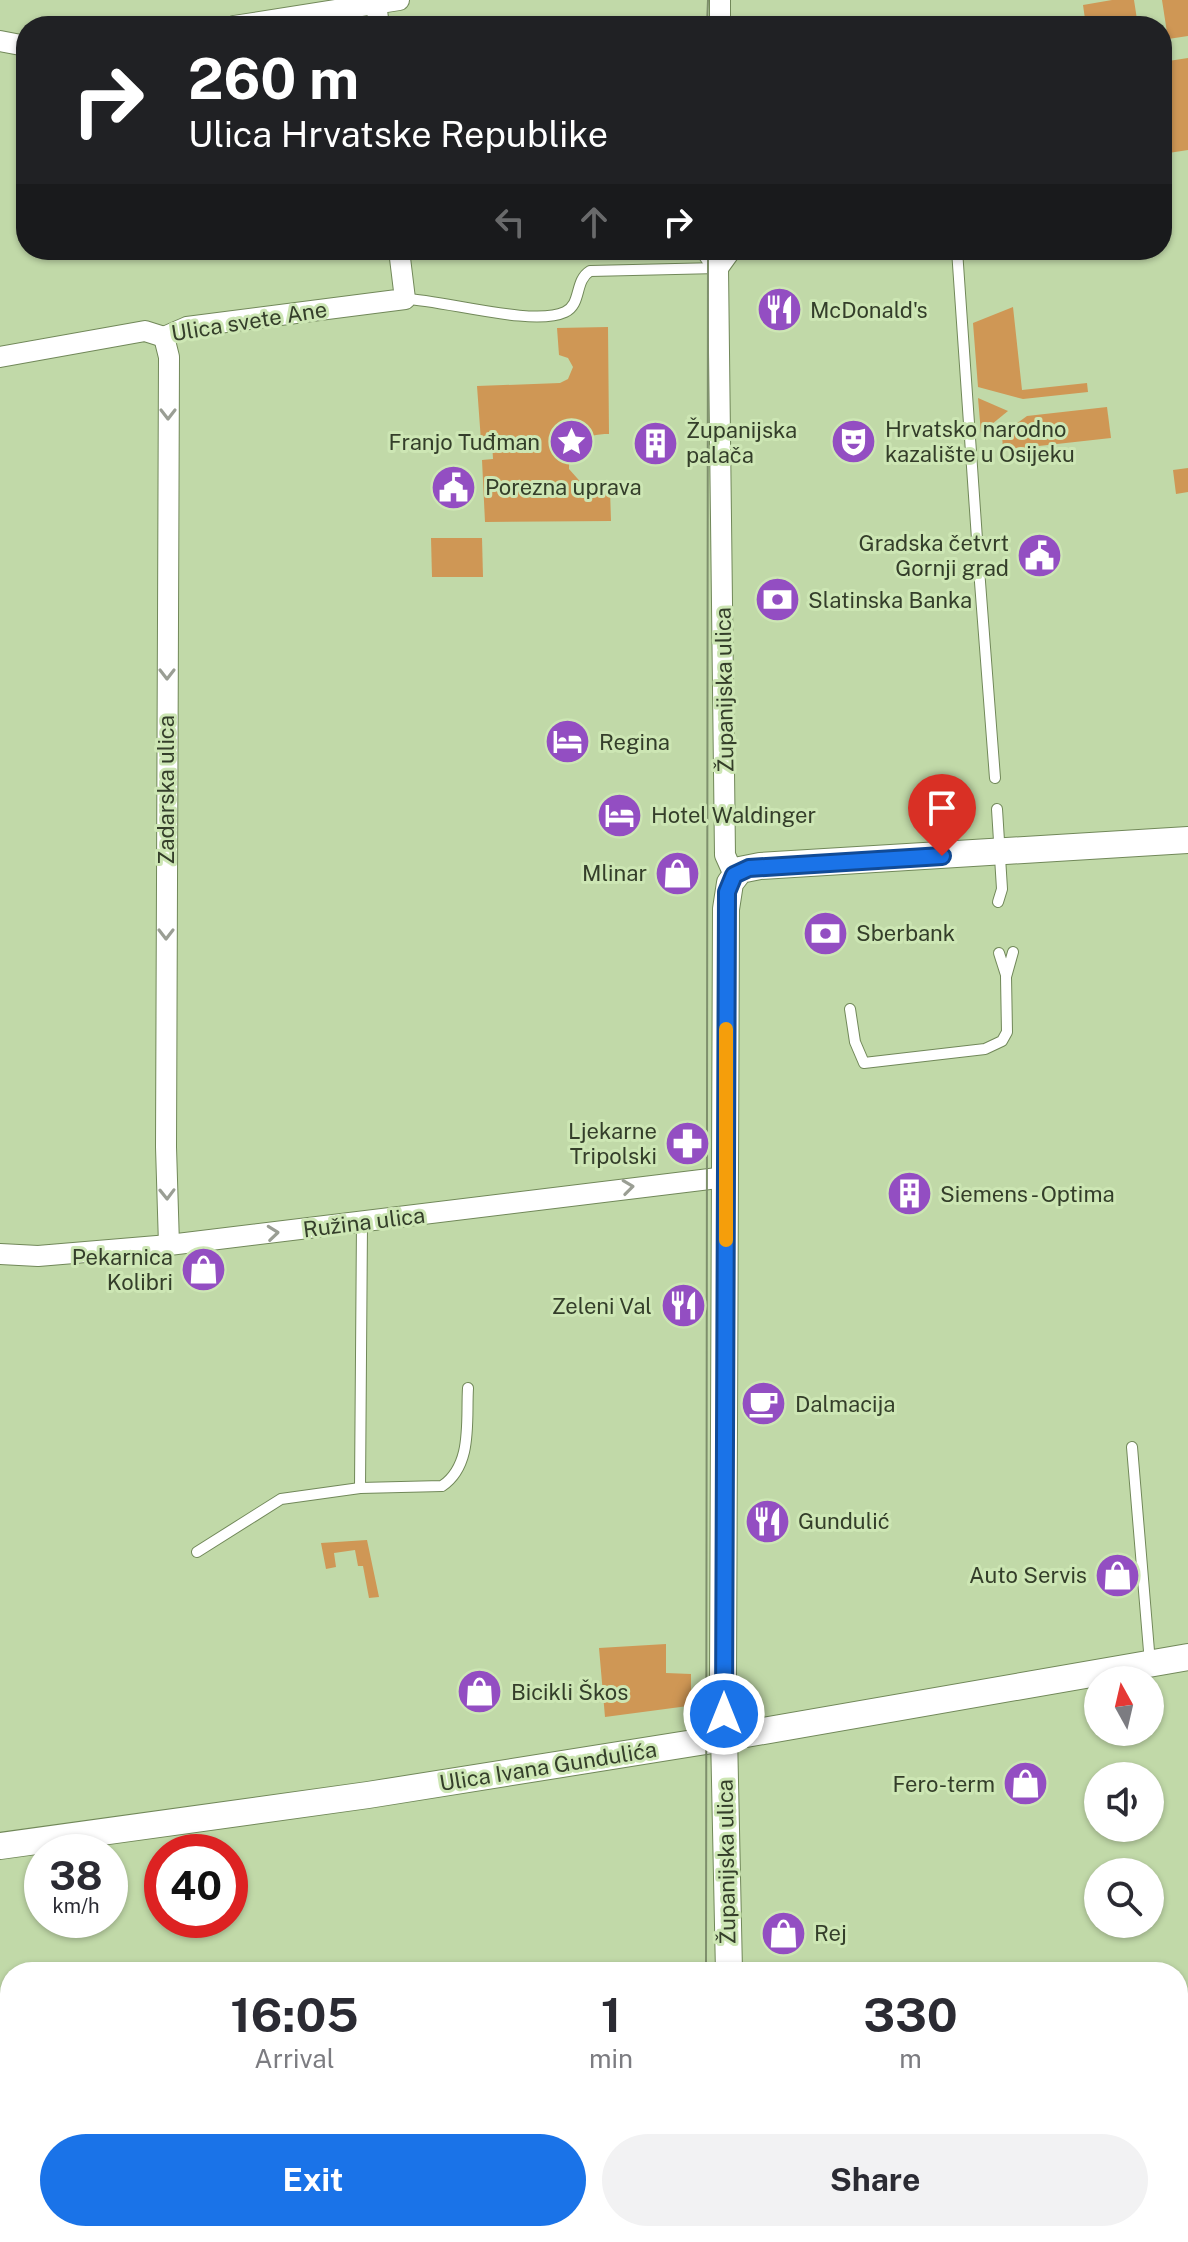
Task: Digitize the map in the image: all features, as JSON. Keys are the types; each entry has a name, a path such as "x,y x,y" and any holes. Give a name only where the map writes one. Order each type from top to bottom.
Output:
{"main road":[{"path":"734,875 740,870 760,866 1188,840"},
{"name":"Županijska ulica","path":"729,1962 724,1738 726,909 727,892 734,875"},
{"name":"Ulica Ivana Gundulića","path":"0,1846 368,1795 724,1738 1188,1657"}],"street":[{"path":"294,16 399,0"},
{"path":"400,260 405,299"},
{"path":"713,260 718,268 724,260"},
{"name":"Županijska ulica","path":"718,268 725,855 734,875"},
{"name":"Ulica svete Ane","path":"0,357 145,331 164,337 187,327 405,299"},
{"name":"Zadarska ulica","path":"164,337 169,357 166,1147 169,1245"},
{"name":"Ružina ulica","path":"0,1254 38,1256 169,1245 362,1224 566,1195 726,1177"}],"lane":[{"path":"958,260 977,539"},
{"path":"405,299 503,314 562,313 571,308 582,278 590,271 718,268"},
{"path":"979,569 995,778"},
{"path":"997,809 1002,889 998,902"},
{"path":"1002,889 1011,901"},
{"path":"1006,977 1013,952"},
{"path":"850,1009 855,1042 864,1063 960,1055 1002,1041 1007,1032 1006,977 999,953"},
{"path":"360,1488 362,1224"},
{"path":"197,1552 281,1499 360,1488 442,1486 452,1479 465,1452 468,1388"},
{"path":"1132,1447 1150,1663"}],"shaded area":[{"path":"1134,0 1136,16 1085,16 1083,5"},
{"path":"1162,0 1188,0 1188,36 1172,38 1172,16 1164,16"},
{"path":"1188,58 1188,150 1172,152 1172,60"},
{"path":"1013,307 1022,390 1087,383 1088,392 1023,399 978,387 973,323"},
{"path":"608,327 609,434 580,441 572,452 569,469 585,487 610,490 611,521 485,522 482,460 493,459 492,441 481,441 477,386 560,383 568,379 573,367 568,358 559,355 557,328"},
{"path":"978,398 1008,411 981,433"},
{"path":"1107,407 1111,438 1003,450 1002,434 1027,416"},
{"path":"1188,468 1188,492 1176,494 1173,470"},
{"path":"431,538 482,538 483,577 432,577"},
{"path":"367,1540 379,1597 369,1598 363,1566 358,1566 355,1550 334,1553 336,1567 326,1569 321,1543"},
{"path":"666,1644 666,1673 691,1674 691,1701 688,1706 605,1717 599,1648"}],"tram line":[{"path":"707,16 708,0"},
{"path":"706,1962 708,260"}],"slow traffic":[{"path":"726,1029 726,1240"}],"place":[{"name":"McDonald's","path":"779,310"},
{"name":"Franjo Tuđman","path":"571,442"},
{"name":"Hrvatsko narodno kazalište u Osijeku","path":"854,442"},
{"name":"Županijska palača","path":"655,443"},
{"name":"Porezna uprava","path":"454,487"},
{"name":"Gradska četvrt Gornji grad","path":"1040,556"},
{"name":"Slatinska Banka","path":"777,600"},
{"name":"Regina","path":"568,742"},
{"name":"Hotel Waldinger","path":"620,815"},
{"name":"Mlinar","path":"678,873"},
{"name":"Sberbank","path":"825,933"},
{"name":"Ljekarne Tripolski","path":"688,1144"},
{"name":"Siemens - Optima","path":"909,1194"},
{"name":"Pekarnica Kolibri","path":"204,1270"},
{"name":"Zeleni Val","path":"683,1306"},
{"name":"Dalmacija","path":"764,1404"},
{"name":"Gundulić","path":"767,1521"},
{"name":"Auto Servis","path":"1118,1575"},
{"name":"Bicikli Škos","path":"480,1692"},
{"name":"Fero-term","path":"1026,1784"},
{"name":"Rej","path":"783,1933"}],"route":[{"path":"724,1714 727,892 734,875 749,868 942,856"}]}
